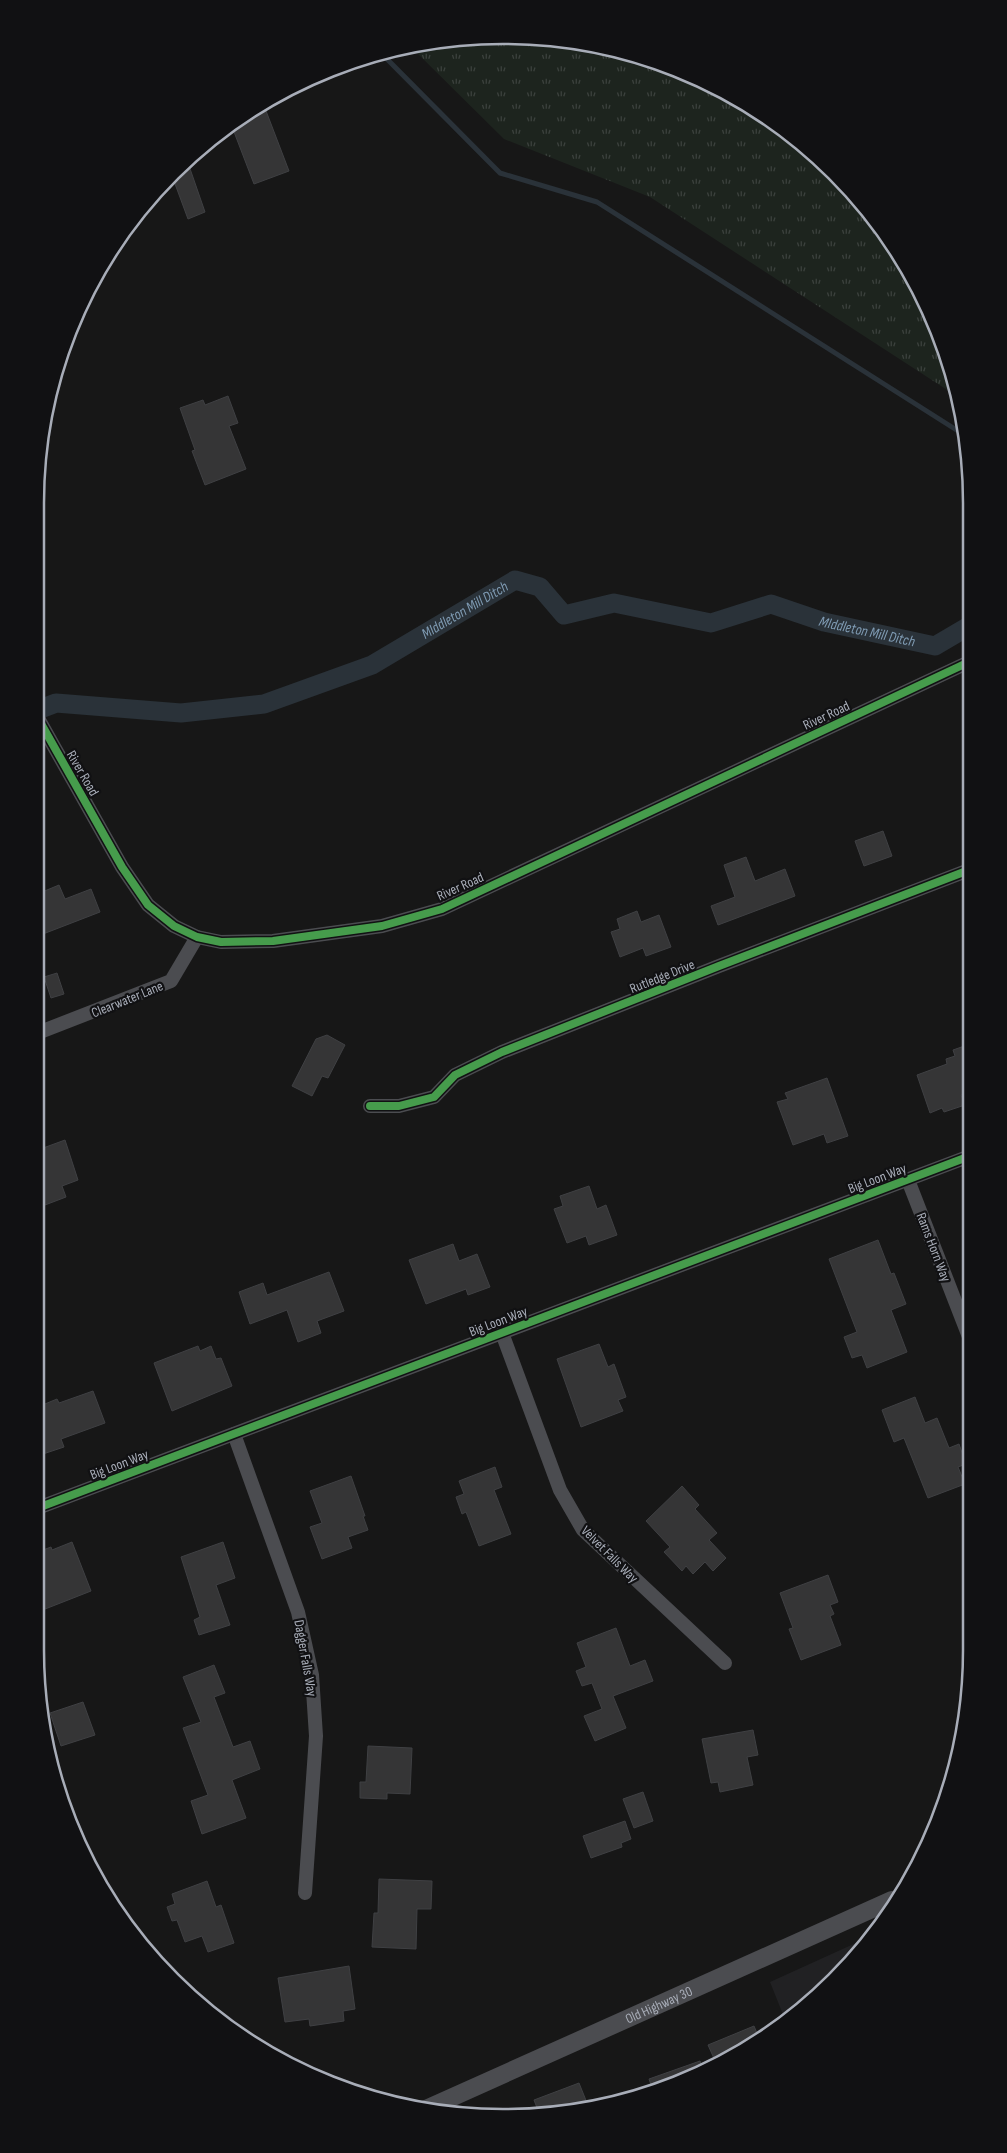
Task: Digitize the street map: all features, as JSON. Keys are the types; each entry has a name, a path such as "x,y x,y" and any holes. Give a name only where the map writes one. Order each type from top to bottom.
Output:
{"street":[{"name":"River Road","path":"44,730 122,867 148,905 174,926 197,937 221,942 273,941 382,926 442,909 963,665"},
{"name":"Rutledge Drive","path":"370,1106 399,1106 434,1097 455,1076 502,1052 963,872"},
{"name":"Clearwater Lane","path":"44,1030 171,981 197,937"},
{"name":"Big Loon Way","path":"44,1506 963,1159"},
{"name":"Rams Horn Way","path":"908,1180 963,1321"},
{"name":"Velvet Falls Way","path":"502,1333 560,1490 583,1530 724,1663"},
{"name":"Dagger Falls Way","path":"234,1434 298,1612 312,1675 316,1736 305,1893"},
{"name":"Old Highway 30","path":"439,2104 888,1902"}],"shaded area":[{"path":"858,1942 829,1975 783,2014 770,1982"}],"green space":[{"path":"504,44 564,48 622,59 651,68 707,91 733,105 759,121 807,158 829,178 868,224 886,248 916,300 939,356 949,391 650,197 504,139 417,53 473,45"}],"building":[{"path":"266,110 289,171 254,184 234,132"},
{"path":"190,167 205,212 188,219 174,182"},
{"path":"228,396 238,423 229,426 246,469 205,485 192,451 195,450 180,408 203,400 205,405"},
{"path":"883,831 892,856 864,866 855,841"},
{"path":"746,857 755,881 785,869 795,896 718,925 711,906 735,897 724,865"},
{"path":"59,885 65,899 91,889 100,912 44,934 44,891"},
{"path":"637,911 641,922 659,915 671,947 646,956 643,948 620,957 611,932 620,929 617,919"},
{"path":"57,973 64,994 51,998 44,977"},
{"path":"327,1035 345,1045 328,1078 322,1076 312,1096 292,1086 316,1039"},
{"path":"963,1046 963,1094 961,1095 963,1106 944,1112 942,1108 930,1113 917,1075 947,1064 946,1059 955,1056 953,1050"},
{"path":"827,1078 848,1136 827,1143 824,1134 793,1145 777,1102 788,1099 785,1093"},
{"path":"65,1140 78,1180 62,1186 66,1197 45,1205 44,1202 44,1148"},
{"path":"589,1186 597,1209 606,1205 617,1235 589,1245 586,1236 567,1243 554,1209 563,1206 560,1196"},
{"path":"878,1240 891,1274 894,1273 906,1304 891,1310 907,1352 867,1368 862,1355 852,1358 844,1337 857,1332 829,1259"},
{"path":"453,1244 459,1261 477,1254 490,1287 468,1295 466,1289 426,1304 409,1260"},
{"path":"329,1272 344,1311 317,1321 321,1333 298,1342 287,1310 250,1324 239,1292 263,1283 267,1295"},
{"path":"599,1344 608,1367 614,1364 626,1397 618,1400 623,1411 581,1427 557,1359"},
{"path":"198,1346 200,1351 211,1346 216,1359 221,1358 232,1386 172,1411 154,1363"},
{"path":"93,1391 105,1423 61,1439 64,1447 44,1454 44,1404 57,1399 59,1403"},
{"path":"915,1397 925,1423 937,1418 949,1448 959,1444 963,1455 963,1465 958,1467 963,1479 963,1485 928,1498 904,1438 894,1442 882,1410"},
{"path":"495,1467 502,1487 494,1490 511,1534 479,1546 466,1512 462,1514 456,1497 464,1494 459,1481"},
{"path":"351,1476 368,1530 348,1537 352,1548 322,1559 310,1527 322,1523 310,1491"},
{"path":"682,1486 699,1505 695,1509 717,1533 709,1540 726,1558 713,1571 705,1562 693,1574 686,1566 682,1571 664,1552 670,1547 646,1521"},
{"path":"72,1542 91,1591 44,1609 44,1550 51,1547 52,1550"},
{"path":"223,1542 235,1578 216,1585 230,1625 199,1635 194,1620 200,1617 181,1557"},
{"path":"828,1575 838,1602 830,1605 834,1614 830,1616 841,1645 801,1660 789,1629 793,1628 780,1593"},
{"path":"616,1628 630,1666 645,1660 653,1681 613,1696 626,1728 595,1741 584,1716 602,1709 592,1683 582,1686 576,1671 586,1667 577,1643"},
{"path":"214,1665 225,1693 214,1697 233,1747 250,1741 260,1769 232,1780 246,1818 202,1834 191,1801 208,1795 183,1728 201,1722 183,1677"},
{"path":"83,1702 95,1735 61,1746 50,1713"},
{"path":"753,1730 758,1755 747,1757 753,1785 720,1792 718,1782 711,1783 702,1739"},
{"path":"368,1746 412,1748 410,1794 387,1793 387,1799 360,1798 360,1782 366,1782"},
{"path":"643,1792 653,1821 634,1828 623,1799"},
{"path":"625,1821 631,1839 621,1843 622,1847 591,1858 583,1836"},
{"path":"379,1879 432,1881 431,1909 417,1909 416,1949 372,1947 374,1913 378,1913"},
{"path":"207,1881 216,1907 221,1905 234,1943 208,1952 202,1936 185,1942 177,1920 172,1921 167,1907 175,1904 172,1894"},
{"path":"349,1966 355,2009 343,2011 344,2021 310,2026 309,2019 285,2022 278,1978"},
{"path":"754,2026 757,2033 714,2058 708,2045"},
{"path":"700,2061 701,2064 651,2085 649,2079"},
{"path":"579,2083 586,2101 537,2108 534,2100"}],"waterway":[{"path":"387,59 500,173 597,202 957,430"},
{"name":"MIddleton Mill Ditch","path":"44,708 56,703 181,713 264,704 372,665 515,580 540,587 564,615 614,603 711,623 771,604 824,622 935,646 963,630"}],"cycle path":[{"path":"44,729 122,867 148,905 174,926 197,937 221,942 273,941 382,926 442,909 963,665"},
{"path":"370,1106 399,1106 434,1097 455,1075 502,1052 963,872"},
{"path":"44,1506 963,1159"}]}
